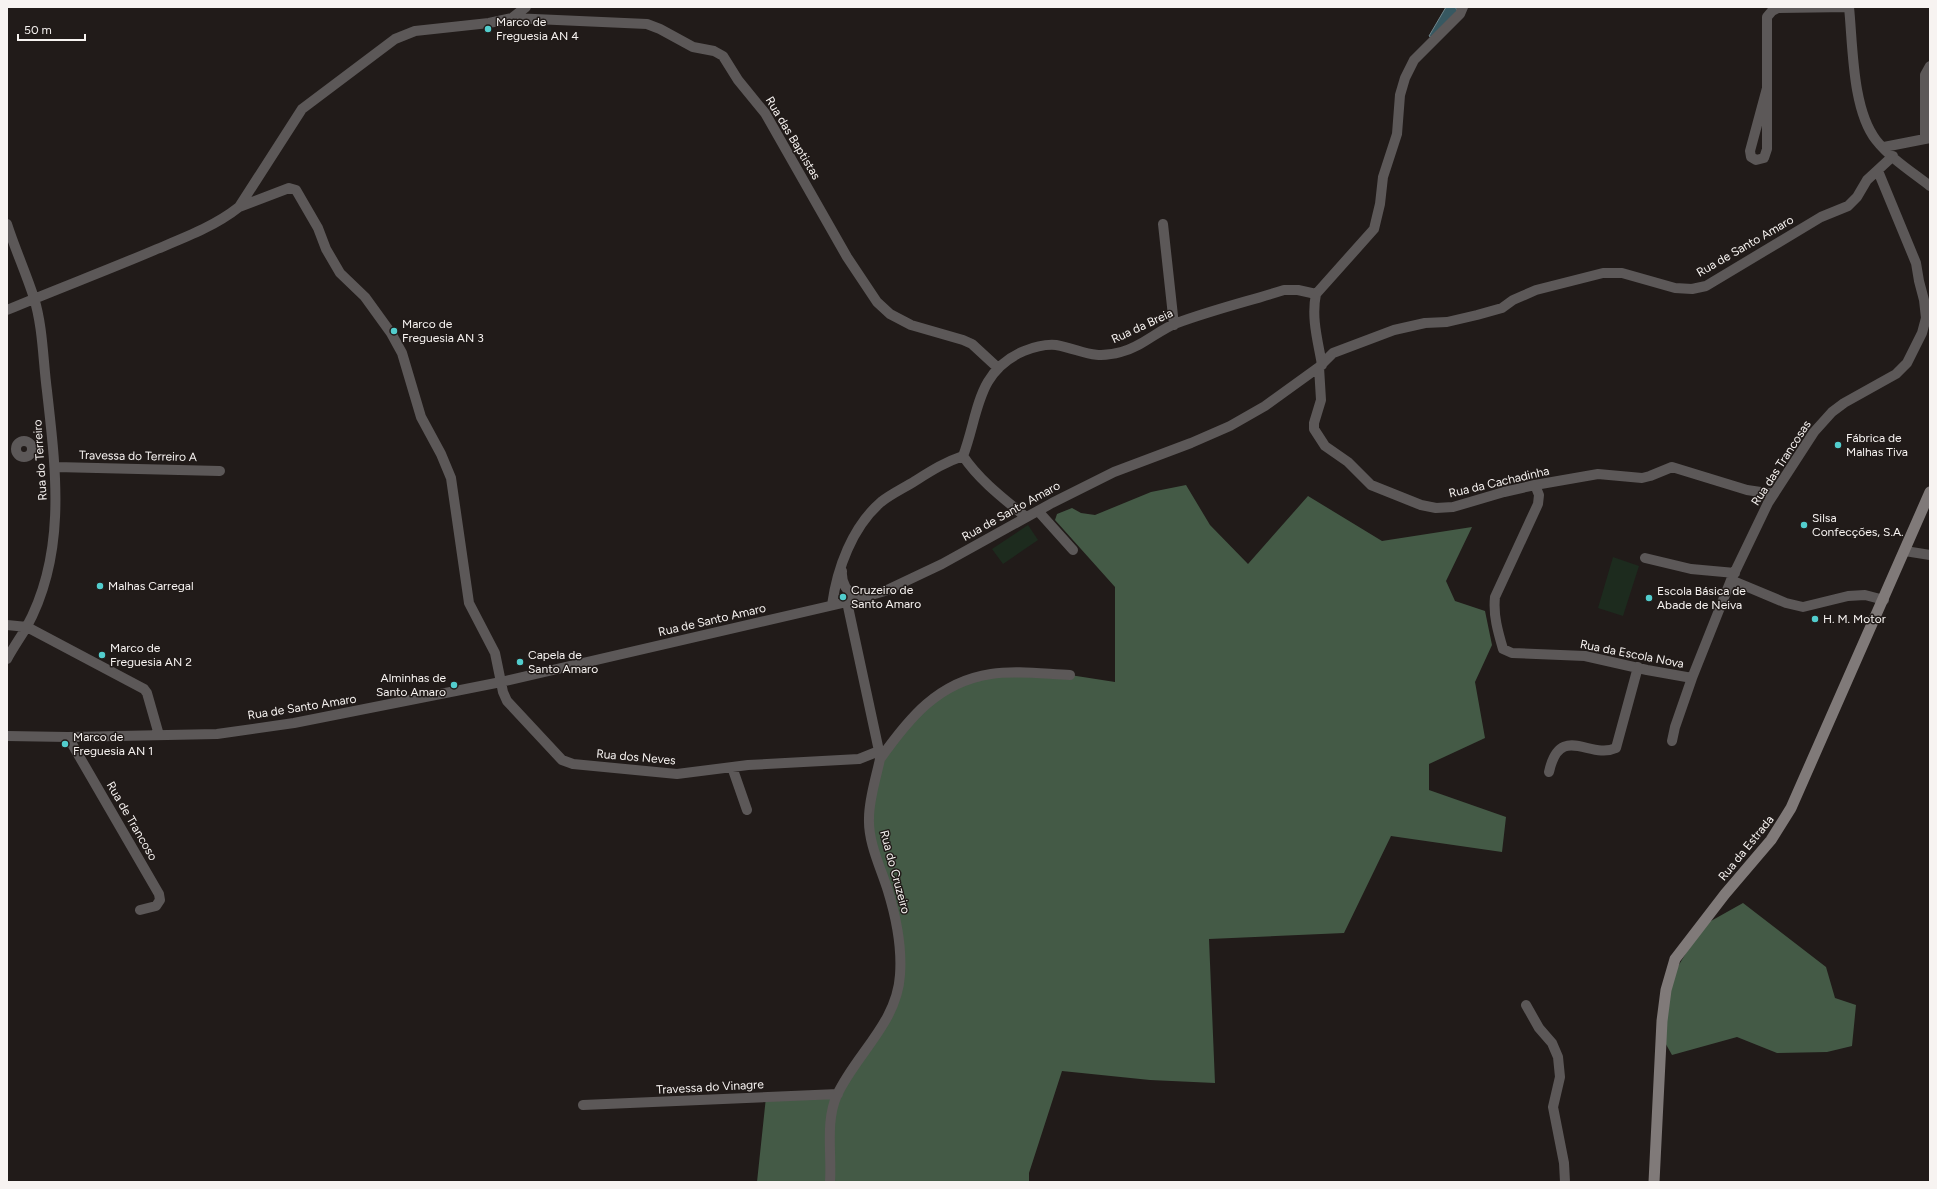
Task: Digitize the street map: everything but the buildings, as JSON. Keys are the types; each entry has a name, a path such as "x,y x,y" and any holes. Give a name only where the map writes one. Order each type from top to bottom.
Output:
{"main road":[{"name":"Rua da Estrada","path":"1654,1182 1662,1021 1666,990 1675,959 1720,900 1771,840 1788,814 1828,727 1930,492"}],"street":[{"path":"7,310 196,232 227,217 239,207 302,109 395,39 415,31 489,23 512,18 526,7"},
{"path":"1316,294 1374,229 1380,204 1383,176 1397,134 1400,95 1405,78 1414,60 1460,14 1463,7"},
{"path":"1766,88 1750,151 1751,157 1756,160 1764,158 1767,149 1767,17 1772,11 1778,8 1849,7 1858,92 1862,114 1877,141 1930,186"},
{"name":"Rua das Baptistas","path":"512,18 647,24 660,29 694,47 714,51 723,56 738,80 765,113 847,257 876,302 890,314 911,325 972,344 998,368"},
{"path":"1884,147 1927,138 1925,75 1930,66"},
{"name":"Rua de Santo Amaro","path":"7,736 68,737 217,734 294,723 501,682 852,601 885,591 915,577 1038,510 1114,472 1191,443 1230,426 1266,406 1320,366 1333,353 1394,330 1425,323 1447,322 1502,308 1513,300 1536,290 1603,273 1622,274 1675,288 1692,289 1706,286 1821,217 1848,206 1857,197 1868,180 1893,156"},
{"name":"Rua das Trancosas","path":"1672,741 1675,727 1692,678 1733,576 1774,494 1814,432 1832,412 1844,403 1896,374 1907,363 1922,332 1926,318 1924,300 1918,281 1916,263 1878,171"},
{"name":"Rua dos Neves","path":"239,207 289,188 296,190 318,228 326,249 340,272 365,298 391,333 402,353 421,417 441,454 451,478 469,603 495,653 503,692 507,701 562,760 573,764 677,774 732,767 859,759 879,755"},
{"name":"Rua do Terreiro","path":"7,224 12,253 34,299 39,325 56,467 54,540 47,574 27,627 7,659"},
{"path":"1163,224 1174,325"},
{"name":"Rua da Breia","path":"963,456 985,386 993,372 1016,354 1035,347 1054,345 1101,356 1122,352 1146,341 1174,325 1284,290 1298,290 1316,294"},
{"name":"Rua da Cachadinha","path":"1316,294 1314,323 1320,366 1320,400 1314,423 1314,429 1326,446 1348,462 1371,485 1421,505 1436,508 1453,507 1504,492 1535,485 1598,474 1642,478 1672,467 1747,490 1774,494"},
{"path":"832,605 834,590 854,536 881,502 945,462 963,456 1003,498 1026,517"},
{"name":"Travessa do Terreiro A","path":"56,467 220,471"},
{"name":"Rua da Escola Nova","path":"1535,485 1539,495 1538,504 1495,597 1496,623 1503,649 1512,653 1585,656 1692,678"},
{"path":"1038,510 1073,550"},
{"path":"1905,550 1930,555"},
{"path":"1645,558 1691,569 1733,576 1786,602 1803,607 1848,596 1865,595 1884,600"},
{"path":"843,563 843,584 852,601"},
{"name":"Rua do Cruzeiro","path":"830,1182 829,1134 834,1103 838,1094 891,1012 897,994 900,975 899,941 889,893 872,845 868,819 879,755 852,601"},
{"path":"7,625 27,627 144,690 147,693 159,735"},
{"path":"1549,772 1551,761 1557,751 1566,746 1586,746 1610,751 1616,748 1638,668"},
{"path":"879,755 908,720 933,698 960,682 991,674 1070,675"},
{"name":"Rua de Trancoso","path":"68,737 159,894 160,900 156,906 140,910"},
{"path":"732,767 747,810"},
{"path":"1526,1005 1539,1028 1552,1043 1558,1057 1560,1077 1554,1107 1564,1163 1565,1182"},
{"name":"Travessa do Vinagre","path":"584,1105 838,1094"}],"green space":[{"path":"1186,485 1210,525 1248,564 1308,496 1382,541 1472,527 1446,581 1455,601 1485,611 1492,645 1475,682 1485,738 1429,764 1429,790 1506,817 1502,852 1391,836 1344,933 1209,939 1215,1083 1150,1080 1062,1071 1029,1173 1029,1182 757,1182 766,1097 838,1094 897,995 899,941 868,819 880,759 933,698 991,674 1070,675 1115,682 1115,587 1055,520 1057,514 1072,508 1081,513 1095,515 1151,492"},
{"path":"1028,525 1038,540 1003,564 992,549"},
{"path":"1613,557 1639,566 1623,616 1598,608"},
{"path":"1743,903 1826,967 1835,998 1856,1005 1852,1046 1827,1052 1777,1053 1737,1037 1672,1055 1663,1039 1667,985 1702,926"}],"water":[{"path":"1446,7 1455,7 1458,11 1432,38 1429,36"}],"place":[{"name":"Marco de Freguesia AN 4","path":"488,29"},
{"name":"Marco de Freguesia AN 3","path":"394,331"},
{"name":"Fábrica de Malhas Tiva","path":"1838,445"},
{"name":"Silsa Confecções, S.A.","path":"1804,525"},
{"name":"Malhas Carregal","path":"100,586"},
{"name":"Cruzeiro de Santo Amaro","path":"843,597"},
{"name":"Escola Básica de Abade de Neiva","path":"1649,598"},
{"name":"H. M. Motor","path":"1815,619"},
{"name":"Marco de Freguesia AN 2","path":"102,655"},
{"name":"Capela de Santo Amaro","path":"520,662"},
{"name":"Alminhas de Santo Amaro","path":"454,685"},
{"name":"Marco de Freguesia AN 1","path":"65,744"}]}
